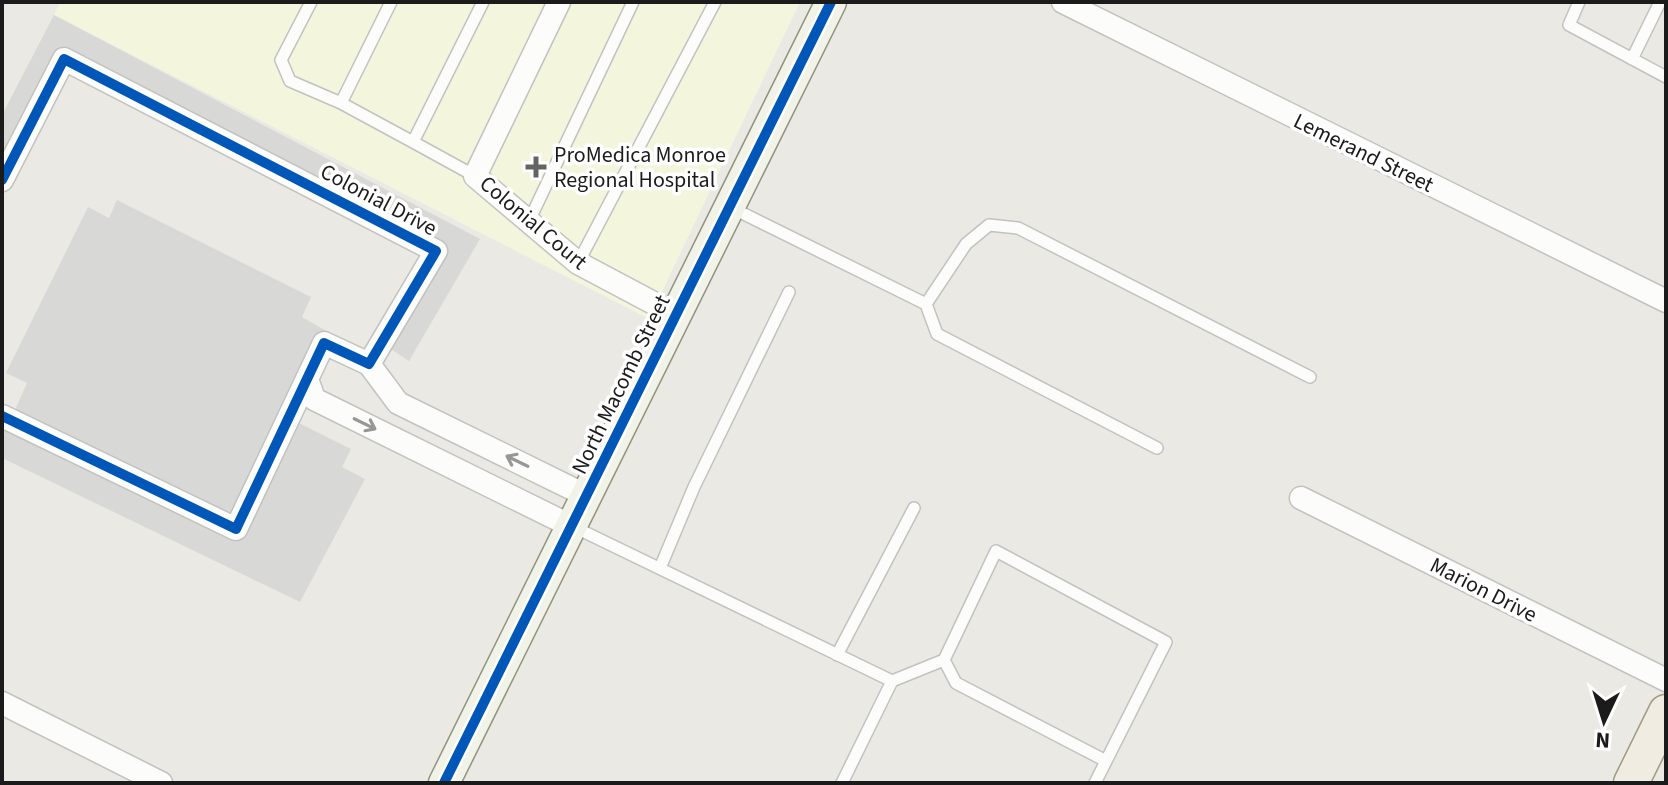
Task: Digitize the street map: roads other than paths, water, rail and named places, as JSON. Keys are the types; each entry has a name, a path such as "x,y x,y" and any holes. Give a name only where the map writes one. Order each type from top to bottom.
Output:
{"main road":[{"path":"1631,783 1666,712"}],"street":[{"name":"Colonial Court","path":"559,2 475,176 578,263 676,315"},
{"name":"North Macomb Street","path":"444,783 831,2"},
{"name":"Lemerand Street","path":"1063,2 1666,301"},
{"name":"Colonial Drive","path":"2,180 64,59 436,251 369,364"},
{"path":"2,416 236,529 324,343 369,364 398,403 587,496"},
{"path":"307,379 314,399 571,526"},
{"name":"Marion Drive","path":"1301,498 1666,680"},
{"path":"2,703 161,783"}],"lane":[{"path":"311,2 281,60 290,81 341,103 475,176"},
{"path":"341,103 391,2"},
{"path":"413,142 483,2"},
{"path":"529,221 633,2"},
{"path":"578,263 715,2"},
{"path":"1579,2 1569,25 1666,77"},
{"path":"1632,59 1660,2"},
{"path":"730,207 926,304 937,334 1157,448"},
{"path":"926,304 966,244 977,234 989,225 1018,228 1310,377"},
{"path":"660,568 694,487 789,292"},
{"path":"837,655 914,508"},
{"path":"571,526 892,681"},
{"path":"842,783 892,681 944,660 996,551 1166,642 1095,783"},
{"path":"944,660 956,683 1106,761"}],"place":[{"name":"ProMedica Monroe Regional Hospital","path":"536,167"}]}
